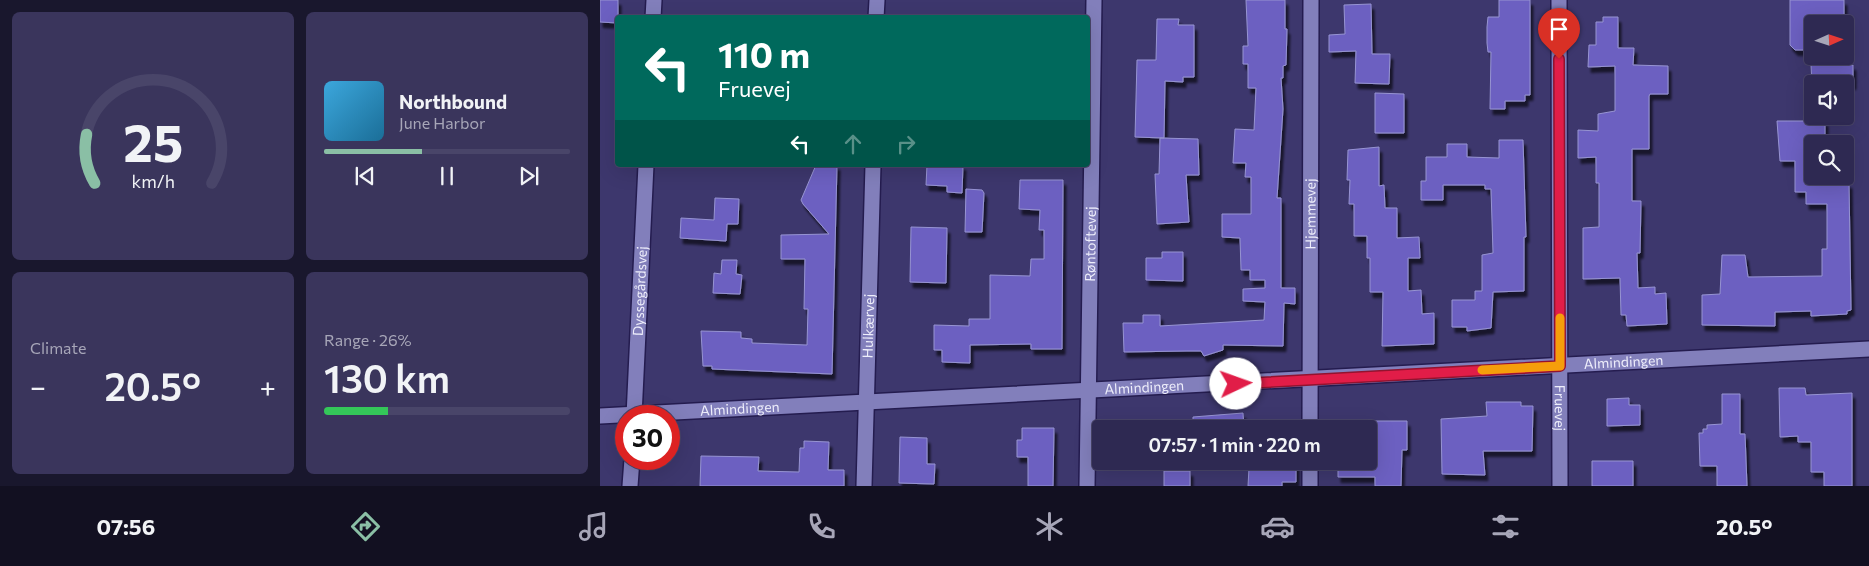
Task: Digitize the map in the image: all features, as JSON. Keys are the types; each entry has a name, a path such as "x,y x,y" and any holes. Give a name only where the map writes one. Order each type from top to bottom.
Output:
{"street":[{"path":"653,15 654,0"},
{"path":"876,15 877,0"},
{"name":"Røntoftevej","path":"1087,486 1094,0"},
{"name":"Hjemmevej","path":"1310,0 1310,420"},
{"name":"Fruevej","path":"1559,0 1560,486"},
{"name":"Dyssegårdsvej","path":"634,405 646,167"},
{"name":"Hulkærvej","path":"864,486 873,167"},
{"name":"Almindingen","path":"680,413 1869,349"},
{"name":"Almindingen","path":"600,416 615,416"},
{"path":"630,486 631,470"},
{"path":"1310,470 1310,486"}],"building":[{"path":"600,0 618,0 618,15 615,15 615,23 600,22"},
{"path":"1246,0 1285,0 1285,29 1287,29 1286,65 1283,66 1283,78 1281,78 1283,109 1277,198 1281,198 1281,288 1295,288 1295,304 1284,303 1283,346 1223,345 1223,350 1204,356 1201,351 1124,352 1123,323 1143,323 1143,315 1160,315 1160,326 1264,320 1265,302 1243,301 1243,289 1265,288 1265,280 1250,280 1250,270 1241,270 1240,238 1222,237 1222,214 1251,214 1251,177 1245,177 1246,163 1233,163 1235,129 1254,130 1256,88 1248,88 1248,64 1243,64 1243,46 1248,46"},
{"path":"1499,0 1530,0 1530,95 1525,95 1525,101 1505,101 1505,109 1490,109 1491,52 1488,52 1487,27 1488,17 1499,17"},
{"path":"1790,0 1844,0 1844,15 1804,15 1804,50 1795,50 1790,45"},
{"path":"1371,4 1372,54 1390,54 1389,84 1355,83 1356,51 1329,52 1329,35 1345,34 1344,5"},
{"path":"1603,17 1618,17 1618,48 1634,48 1633,65 1668,66 1668,94 1650,94 1649,96 1649,149 1632,149 1632,201 1641,201 1640,253 1637,253 1638,288 1655,287 1655,294 1666,293 1667,324 1627,326 1626,315 1621,315 1620,278 1583,279 1583,228 1599,227 1599,183 1596,183 1596,157 1578,158 1578,130 1598,131 1598,114 1615,111 1615,66 1588,67 1589,45 1596,45 1596,22 1603,22"},
{"path":"1157,19 1179,19 1178,25 1194,25 1194,77 1183,77 1183,82 1165,81 1164,138 1135,137 1137,60 1156,60"},
{"path":"1811,65 1853,65 1853,75 1812,75"},
{"path":"1375,93 1404,94 1404,133 1375,133"},
{"path":"1777,121 1804,121 1804,125 1825,125 1825,135 1804,135 1804,185 1849,185 1851,310 1847,311 1847,314 1811,316 1811,311 1775,312 1775,326 1702,325 1702,295 1720,294 1722,255 1745,255 1748,277 1822,276 1822,249 1827,249 1827,204 1806,204 1806,192 1795,192 1795,161 1780,161"},
{"path":"1160,138 1198,139 1199,175 1186,175 1189,222 1157,224 1155,174 1159,174"},
{"path":"1499,140 1523,140 1526,237 1524,237 1524,291 1493,292 1491,328 1467,331 1467,327 1452,327 1452,300 1475,300 1475,291 1482,291 1482,255 1493,253 1491,189 1485,189 1485,185 1443,185 1443,200 1421,200 1421,181 1426,181 1426,157 1447,157 1447,144 1467,144 1467,157 1499,158"},
{"path":"1379,147 1379,186 1384,185 1385,208 1397,208 1397,238 1419,237 1420,258 1408,258 1408,291 1421,290 1422,314 1434,313 1434,344 1382,346 1383,292 1370,292 1370,258 1367,258 1367,236 1354,236 1354,204 1349,204 1350,180 1347,180 1348,150"},
{"path":"815,167 837,167 832,374 712,369 712,366 703,366 701,331 741,332 741,338 752,339 752,343 807,345 808,309 804,309 805,259 781,259 781,235 829,234 801,200"},
{"path":"927,167 963,167 962,193 947,192 947,186 926,185"},
{"path":"1020,180 1063,180 1062,349 1031,349 1031,344 970,345 970,363 942,362 942,350 934,350 934,325 969,326 969,319 990,319 990,275 1030,276 1031,259 1044,259 1044,230 1039,230 1040,210 1019,209"},
{"path":"966,189 982,190 984,193 982,232 965,232"},
{"path":"715,198 739,199 738,224 727,224 726,241 680,238 681,218 714,220"},
{"path":"911,227 947,228 946,283 910,282"},
{"path":"1162,252 1183,252 1183,281 1146,280 1146,258 1162,258"},
{"path":"722,260 737,260 736,274 742,275 740,294 713,293 714,273 721,274"},
{"path":"1779,388 1805,388 1806,395 1852,393 1852,486 1824,486 1824,472 1811,472 1811,442 1798,442 1798,436 1780,437"},
{"path":"1722,394 1740,394 1740,434 1745,434 1747,486 1717,486 1717,466 1700,466 1699,433 1703,433 1703,429 1707,429 1707,425 1722,424"},
{"path":"1629,398 1629,405 1640,405 1640,425 1607,426 1607,399"},
{"path":"1486,402 1521,402 1521,406 1533,406 1532,451 1483,451 1485,475 1442,474 1441,419 1487,416"},
{"path":"1243,413 1243,420 1193,420 1193,417"},
{"path":"1377,421 1407,421 1407,450 1402,450 1401,486 1375,486 1375,477 1338,477 1338,470 1377,470"},
{"path":"1022,428 1054,428 1053,486 1028,486 1028,457 1017,457 1017,440 1022,440"},
{"path":"900,437 927,438 927,464 935,464 934,484 899,483"},
{"path":"804,441 829,442 828,470 844,470 844,486 700,486 701,456 759,457 758,471 799,472 800,448 804,448"},
{"path":"1592,461 1633,461 1633,486 1592,486"},
{"path":"1249,470 1296,470 1296,482 1282,482 1282,486 1248,486"},
{"path":"1164,471 1190,471 1190,486 1164,486"}],"slow traffic":[{"path":"1482,370 1560,366 1560,318"}],"route":[{"path":"1236,384 1560,366 1559,59"}]}
